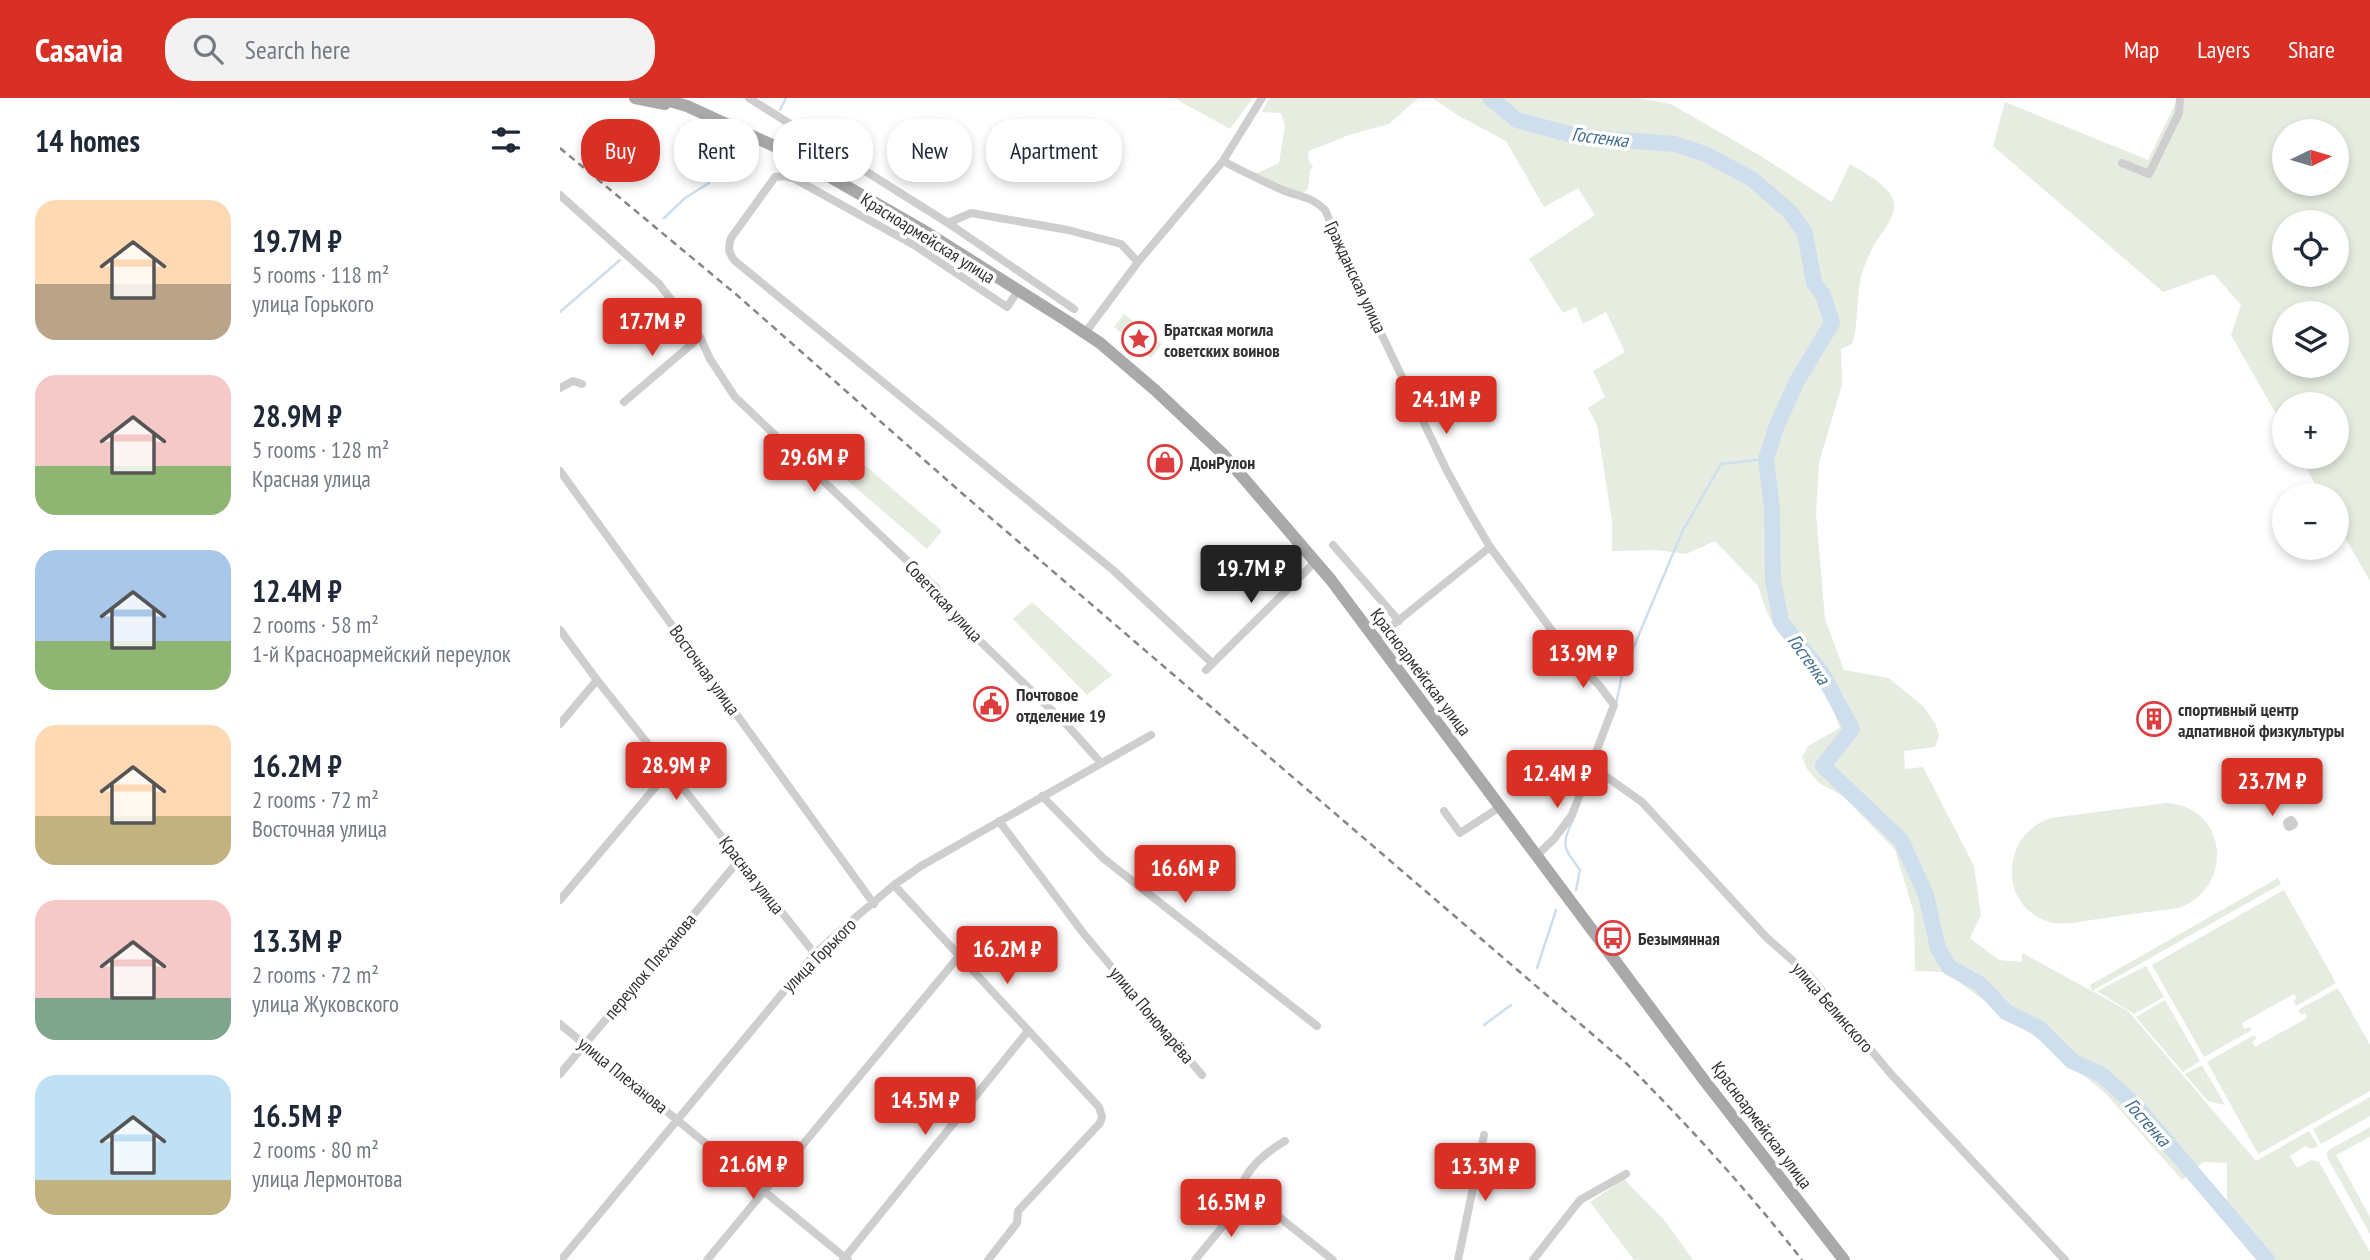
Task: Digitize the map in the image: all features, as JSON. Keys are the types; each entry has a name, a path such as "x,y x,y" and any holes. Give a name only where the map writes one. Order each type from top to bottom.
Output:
{"main road":[{"name":"Красноармейская улица","path":"635,98 662,103 713,119"},
{"name":"Красноармейская улица","path":"659,98 717,119"},
{"name":"Красноармейская улица","path":"759,139 926,232 1086,333 1155,390 1222,453 1316,561 1704,1080 1844,1260"}],"street":[{"name":"Красноармейская улица","path":"749,98 948,223 1074,309"},
{"path":"1086,333 1138,262 1223,161 1262,98"},
{"path":"2122,163 2149,174 2179,113 2180,98"},
{"name":"Гражданская улица","path":"1223,161 1284,191 1316,201 1325,210 1446,469 1490,547 1573,659 1599,685 1614,705 1589,774"},
{"name":"Красноармейская улица","path":"1018,291 1007,307 914,245 795,179 784,176 775,177 731,238 729,246 735,261 1113,570 1209,667 1316,561"},
{"name":"Советская улица","path":"560,195 659,284 700,337 710,359 735,397 937,589 953,615 1068,726 1101,764"},
{"name":"Красноармейская улица","path":"948,223 971,213 1068,230 1121,244 1138,262"},
{"path":"624,402 700,337"},
{"path":"560,388 573,381 582,384"},
{"name":"Восточная улица","path":"560,471 874,904"},
{"path":"1333,545 1399,621"},
{"path":"1374,640 1490,547"},
{"name":"Красная улица","path":"560,630 815,954"},
{"path":"560,724 597,680"},
{"name":"улица Горького","path":"561,1260 815,954 843,928 921,866 1151,735"},
{"path":"560,900 669,771"},
{"path":"1537,855 1554,839 1572,815 1589,774"},
{"name":"улица Белинского","path":"1589,774 1604,775 1642,802 1768,938 1809,975 1890,1073 2065,1260"},
{"path":"1042,796 1103,858 1317,1026"},
{"path":"1444,811 1460,833 1500,807"},
{"name":"улица Пономарёва","path":"999,821 1084,934 1202,1075"},
{"name":"переулок Плеханова","path":"560,1074 740,859"},
{"path":"894,885 1099,1107 1102,1117 1100,1123 1018,1211 1017,1223 988,1260"},
{"path":"707,1260 960,955"},
{"name":"улица Плеханова","path":"560,1024 845,1259"},
{"path":"845,1259 1028,1031"},
{"path":"1458,1260 1484,1135"},
{"path":"1285,1141 1266,1152 1243,1179 1238,1194 1263,1204 1333,1260"},
{"path":"1533,1260 1580,1200 1626,1174"},
{"path":"1195,1260 1245,1199"}],"shaded area":[{"path":"1174,98 1253,98 1230,129"},
{"path":"1269,98 1418,98 1389,124 1349,135 1309,151 1308,159 1313,167 1310,170 1308,189 1303,193 1253,175 1279,163 1285,125 1281,113 1262,112"},
{"path":"1432,98 1637,98 1671,104 1759,155 1832,202 1850,164 1873,178 1892,196 1894,211 1863,270 1852,344 1841,349 1842,385 1819,463 1816,514 1825,619 1844,670 1889,678 1924,707 1936,725 1939,736 1935,747 1904,751 1905,769 1923,767 1974,866 1981,915 1970,938 1999,960 2022,962 2022,953 2128,1011 2256,1161 2309,1131 2318,1146 2312,1149 2305,1146 2290,1156 2297,1168 2311,1160 2319,1162 2370,1252 2370,1260 2271,1260 2227,1207 2227,1163 2203,1162 2182,1180 2106,1094 2056,1052 1945,972 1915,971 1914,913 1895,850 1843,796 1819,783 1807,769 1802,757 1808,746 1840,728 1822,681 1777,631 1758,586 1715,541 1686,554 1657,550 1612,551 1612,521 1597,425 1588,408 1605,397 1593,371 1625,352 1606,312 1583,324 1576,307 1563,313 1529,259 1595,215 1578,188 1544,207 1506,141"},
{"path":"2178,98 2370,98 2370,581 2349,545 2349,483 2314,483 2307,469 2349,469 2349,392 2272,392 2272,407 2231,335 2241,305 2214,274 2163,292 1993,146 2005,102 2148,160"},
{"path":"1124,314 1162,344 1151,358 1114,327"},
{"path":"835,440 942,531 927,549 841,475 823,456"},
{"path":"1032,602 1112,675 1087,695 1013,619"},
{"path":"2166,803 2187,808 2202,818 2212,832 2217,849 2216,866 2209,883 2197,898 2179,908 2074,923 2050,922 2033,914 2021,902 2014,887 2012,871 2015,854 2022,839 2034,826 2051,818"},
{"path":"2278,878 2281,884 2092,991 2090,985"},
{"path":"2284,890 2336,983 2296,1006 2293,1001 2297,998 2294,994 2242,1023 2244,1029 2249,1027 2252,1030 2204,1057 2152,965"},
{"path":"2146,966 2164,997 2134,1014 2097,991"},
{"path":"2338,988 2370,1045 2370,1091 2258,1154 2207,1062 2254,1035 2257,1039 2252,1042 2255,1047 2307,1018 2305,1013 2301,1015 2298,1010"},
{"path":"2165,1000 2200,1061 2183,1072 2136,1017"},
{"path":"2202,1065 2225,1105 2208,1101 2185,1074"},
{"path":"2370,1097 2370,1116 2321,1144 2313,1129"},
{"path":"2370,1127 2370,1137 2336,1155 2370,1217 2370,1234 2327,1157 2327,1151"},
{"path":"1624,1179 1665,1221 1693,1260 1634,1260 1590,1202"}],"waterway":[{"path":"780,110 786,98"},
{"name":"Гостенка","path":"1490,98 1517,120 1580,137 1675,144 1705,154 1752,179 1790,212 1805,233 1814,283 1823,295 1832,323 1797,381 1777,425 1766,459 1772,508 1773,580 1781,622 1822,673 1852,729 1823,766 1901,840 1926,895 1938,948 1949,967 1980,984 2006,1012 2039,1028 2072,1061 2102,1075 2137,1107 2267,1260"},
{"path":"664,218 685,198 709,183"},
{"path":"560,312 620,260"},
{"path":"1616,704 1622,675 1682,532 1721,464 1766,459"},
{"path":"1573,820 1565,841 1567,851 1580,870 1576,890"},
{"path":"1537,968 1556,910"},
{"path":"1484,1025 1511,1005"}],"railway":[{"path":"560,148 738,296 964,495 1627,1064 1718,1160 1802,1260"}],"place":[{"name":"Братская могила советских воинов","path":"1139,339"},
{"name":"ДонРулон","path":"1165,462"},
{"name":"Почтовое отделение 19","path":"991,704"},
{"name":"спортивный центр адпативной физкультуры","path":"2154,719"},
{"name":"Безымянная","path":"1613,938"}]}
